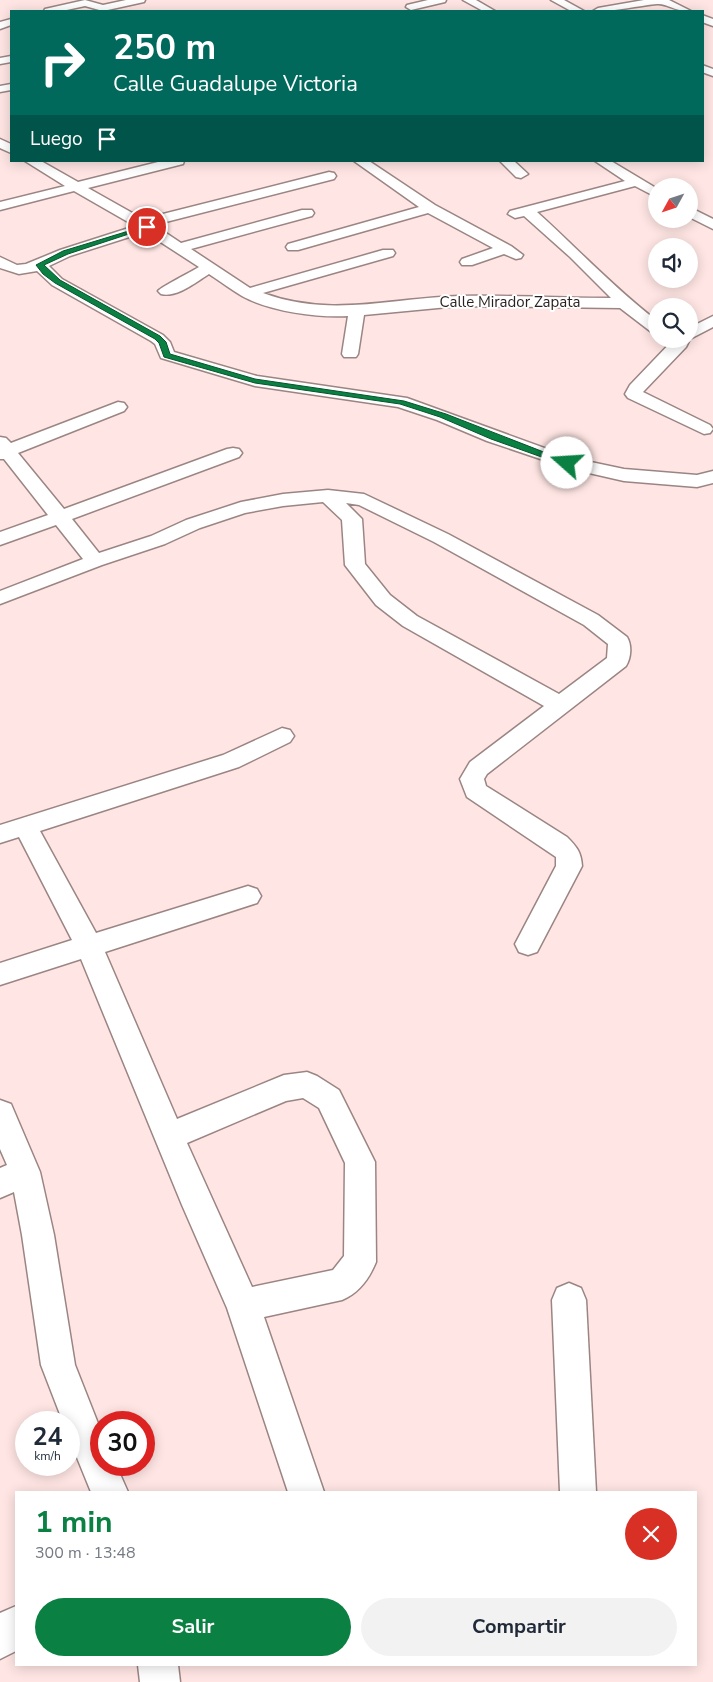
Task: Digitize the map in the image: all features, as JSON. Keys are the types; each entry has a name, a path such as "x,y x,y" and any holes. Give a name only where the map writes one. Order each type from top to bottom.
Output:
{"street":[{"path":"54,10 85,3 103,8 140,0"},
{"path":"411,7 441,0"},
{"path":"468,0 488,10"},
{"path":"556,0 577,10"},
{"path":"604,10 661,0 684,10"},
{"name":"Calle Mirador Zapata","path":"33,162 144,226 248,293 285,305 323,311 357,312 431,302 459,301 624,303"},
{"path":"0,206 75,187 145,164 167,162"},
{"path":"361,162 430,208 511,252 467,262"},
{"path":"507,162 521,174"},
{"path":"603,162 648,189"},
{"path":"0,261 12,270 18,271 40,265 65,253 144,226 330,176"},
{"path":"512,215 635,182"},
{"path":"293,247 430,208"},
{"path":"527,211 576,254 624,303 648,322"},
{"path":"178,248 307,213"},
{"path":"698,216 713,225"},
{"path":"248,293 388,253"},
{"path":"40,265 46,273 58,282 157,338 162,342 167,356 195,365 255,381 402,402 567,463 624,475 696,481 713,477"},
{"path":"166,291 182,284 208,268"},
{"path":"350,354 357,312"},
{"path":"698,329 713,321"},
{"path":"698,337 713,342"},
{"path":"676,348 636,388 634,394 704,430"},
{"path":"95,561 2,449 118,407"},
{"path":"0,539 233,453"},
{"path":"328,496 352,518 355,565 383,600 410,621 560,706"},
{"path":"0,598 95,561 132,550 193,524 241,508 284,500 328,496 364,500 441,538 591,620 619,642 618,661 478,768 472,779 476,792 568,852 569,866 528,944"},
{"path":"282,736 231,761 13,830 89,946 169,1137 243,1305 306,1491"},
{"path":"0,974 248,896"},
{"path":"169,1137 284,1088 307,1085 328,1099 360,1162 360,1262 342,1284 243,1305"},
{"path":"0,1113 13,1178 38,1235 58,1365 110,1491"},
{"path":"569,1300 578,1491"},
{"path":"0,1639 15,1626"},
{"path":"158,1666 160,1682"}],"route":[{"path":"147,227 65,253 40,265 46,273 58,282 157,338 162,342 167,356 255,381 402,402 567,463"}]}
